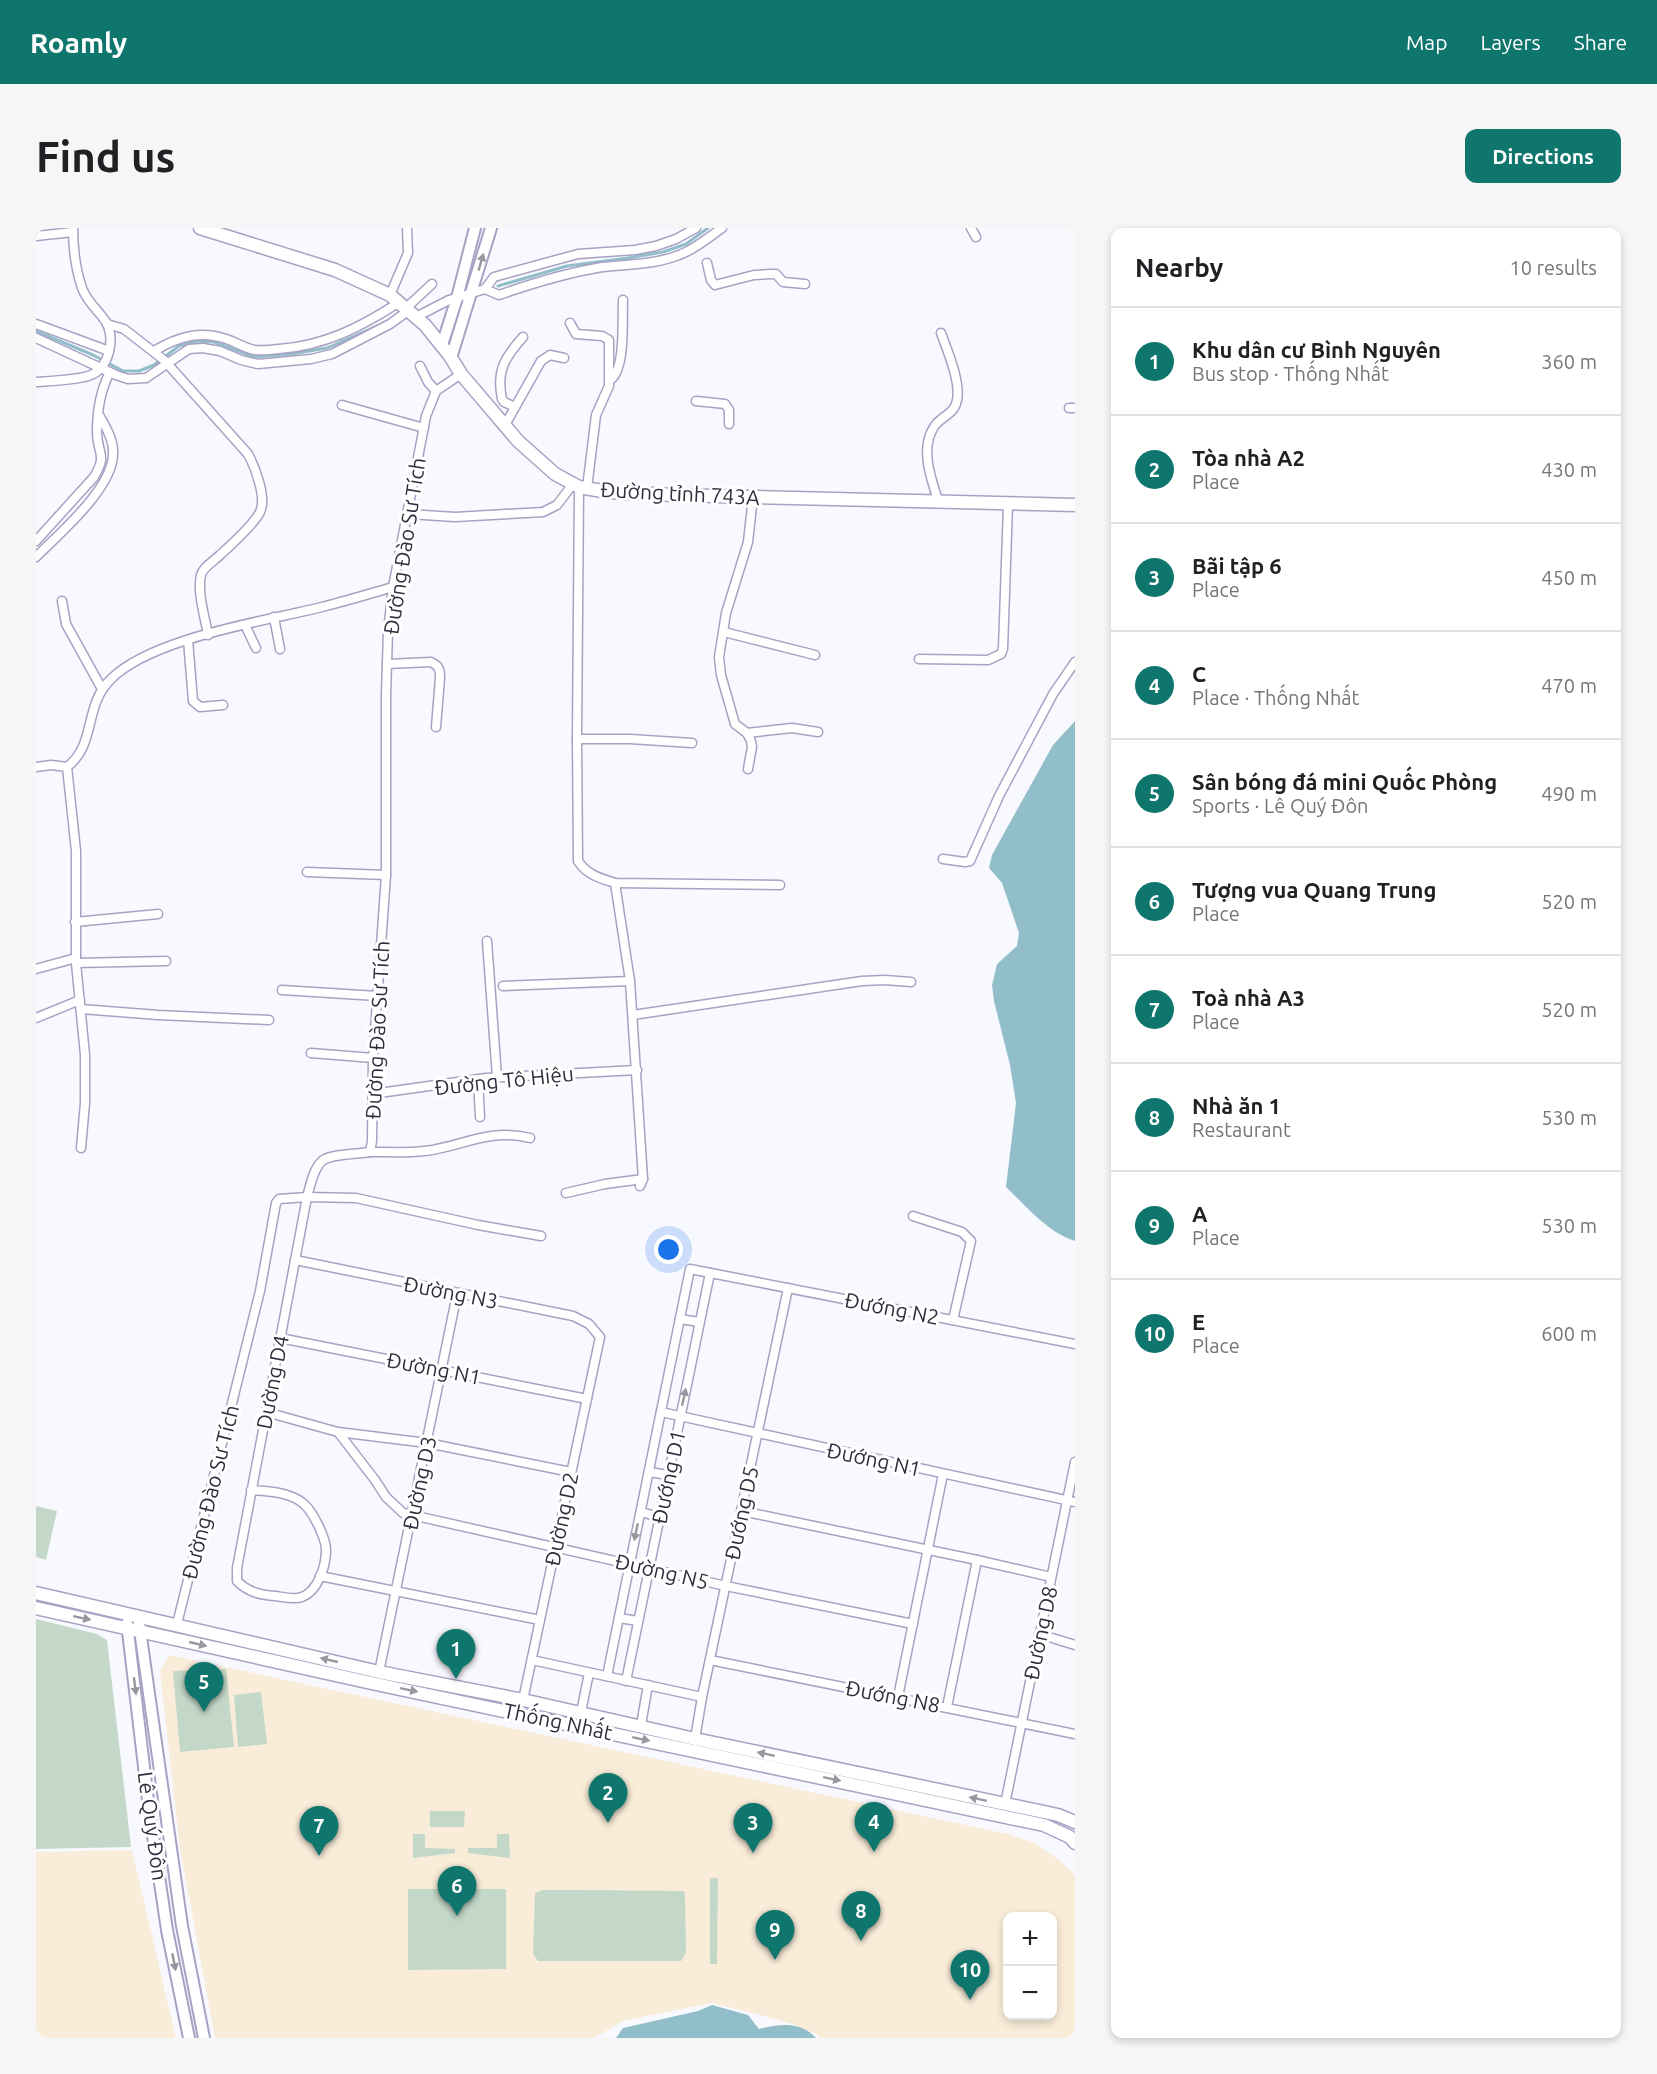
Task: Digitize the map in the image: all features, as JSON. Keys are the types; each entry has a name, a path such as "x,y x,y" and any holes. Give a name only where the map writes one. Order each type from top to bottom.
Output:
{"main road":[{"name":"Đường tỉnh 743A","path":"204,229 308,261 371,286 403,307 425,325 442,345 461,374 505,426 537,459 555,474 580,487 608,492 1008,505 1075,505"},
{"name":"Thống Nhất","path":"36,1593 177,1624 378,1678 522,1713 1005,1804 1058,1815 1075,1822"},
{"name":"Thống Nhất","path":"36,1608 378,1678 523,1700 641,1725 693,1744 1044,1825 1070,1837 1075,1843"},
{"path":"522,1713 523,1700"}],"street":[{"path":"107,324 105,359 110,372 128,379 146,378 161,357 182,337 198,335 215,336 241,360 258,364 311,359 332,354 390,324 403,307 408,253 407,228"},
{"path":"442,345 475,228"},
{"path":"451,358 491,228"},
{"path":"403,307 457,298 485,288 495,278 578,254 635,250 656,246 696,228"},
{"path":"485,288 499,295 558,276 603,267 666,260 682,255 722,228"},
{"path":"971,228 976,237"},
{"path":"36,236 73,230 81,285 90,303 107,324 124,329 161,357 253,462 262,495 261,511 201,575 207,635"},
{"path":"707,263 711,280 715,285 754,275 772,274 776,274 783,282 805,284"},
{"path":"161,357 189,349 226,345 255,350 285,349 314,344 331,339 403,307 432,285"},
{"path":"610,380 616,374 620,362 623,300"},
{"path":"570,323 576,334 602,336 609,340 621,336"},
{"path":"36,324 105,359"},
{"path":"939,503 928,468 928,450 931,435 937,423 953,410 958,396 948,351 941,333"},
{"path":"515,407 502,399 499,377 508,355 523,337"},
{"path":"36,338 105,359"},
{"path":"609,340 609,386 596,415 580,487 578,861 583,869 592,875 615,883 780,885"},
{"path":"505,426 545,357 550,355 564,358"},
{"path":"36,382 91,376 105,359"},
{"path":"420,366 436,392 461,374"},
{"path":"36,541 94,477 101,465 102,455 97,434 99,401 102,387 110,372"},
{"name":"Đường Đào Sư Tích","path":"370,1152 373,1058 386,875 387,664 393,587 426,416 436,392"},
{"path":"696,401 725,404 729,410 729,424"},
{"path":"342,405 424,428"},
{"path":"36,557 101,488 110,469 114,454 108,432 99,415"},
{"path":"408,514 455,517 543,512 557,505 580,487"},
{"path":"748,769 752,747 747,733 735,724 718,657 726,613 748,542 753,497"},
{"path":"919,659 988,660 1001,654 1008,505"},
{"path":"36,767 51,765 67,767 76,760 82,751 93,707 102,689 120,671 142,658 188,640 393,587"},
{"path":"62,601 66,624 102,689"},
{"path":"274,617 280,650"},
{"path":"245,625 256,648"},
{"path":"724,632 815,655"},
{"path":"188,640 193,701 200,707 223,705"},
{"path":"387,664 431,662 437,664 440,678 436,727"},
{"path":"943,859 970,861 999,796 1053,694 1075,662"},
{"path":"747,733 792,728 818,732"},
{"path":"577,740 630,739 692,743"},
{"path":"67,767 75,851 76,961 85,1064 85,1103 81,1148"},
{"path":"307,872 386,875"},
{"path":"566,1193 605,1184 642,1182 630,981 615,883"},
{"path":"75,922 158,914"},
{"path":"487,941 497,1077"},
{"path":"36,969 76,961 166,961"},
{"path":"503,986 630,981"},
{"path":"633,1015 862,981 911,982"},
{"path":"282,990 377,996"},
{"path":"36,1018 80,1004 158,1015 269,1020"},
{"path":"311,1053 373,1058"},
{"name":"Đường Tô Hiệu","path":"372,1094 497,1077 637,1070"},
{"path":"478,1080 480,1117"},
{"path":"530,1138 516,1135 492,1135 427,1151 370,1152 329,1158 322,1161 317,1168 307,1197 356,1198 478,1225 541,1236"},
{"name":"Đường Đào Sư Tích","path":"177,1624 260,1291 274,1208 279,1199 307,1197"},
{"name":"Dường D4","path":"307,1197 251,1490 237,1568 237,1581 245,1589 263,1595 301,1598 313,1590 320,1576"},
{"path":"913,1216 962,1232 971,1241 953,1320"},
{"name":"Đường N3","path":"295,1260 573,1316 589,1324 600,1337"},
{"name":"Đướng N2","path":"690,1269 1075,1344"},
{"name":"Đướng D1","path":"607,1677 690,1269"},
{"name":"Đướng D1","path":"626,1681 710,1273"},
{"name":"Đướng D5","path":"693,1744 788,1288"},
{"name":"Đường D3","path":"378,1678 458,1294"},
{"path":"680,1319 699,1322"},
{"name":"Đường D2","path":"523,1700 600,1337"},
{"name":"Đường N1","path":"280,1338 586,1399"},
{"path":"266,1412 338,1432 427,1443 571,1472"},
{"path":"661,1412 680,1417"},
{"name":"Đướng N1","path":"680,1417 1071,1501"},
{"path":"338,1432 395,1508 412,1516"},
{"name":"Đường D8","path":"1005,1804 1051,1577 1071,1501 1075,1462"},
{"path":"649,1472 668,1475"},
{"path":"898,1697 943,1474"},
{"path":"251,1490 271,1491 304,1503 314,1517 326,1549 320,1576 540,1620"},
{"path":"741,1510 1051,1577"},
{"path":"640,1512 659,1517"},
{"name":"Đường N5","path":"412,1516 726,1586 913,1624"},
{"path":"947,1707 977,1560"},
{"name":"Lê Quý Đôn","path":"125,1613 149,1809 167,1930 189,2038"},
{"name":"Lê Quý Đôn","path":"138,1616 182,1926 204,2038"},
{"path":"619,1618 638,1621"},
{"path":"1039,1634 1075,1645"},
{"path":"532,1660 702,1697"},
{"name":"Đướng N8","path":"710,1660 1075,1734"},
{"path":"581,1712 589,1673"},
{"path":"641,1725 648,1685"},
{"path":"149,1809 164,1806"},
{"path":"167,1930 182,1926"}],"shaded area":[{"path":"169,1655 1008,1834 1035,1843 1075,1875 1075,2038 820,2038 790,2023 712,2003 623,2021 594,2038 215,2038 180,1849 160,1671"},
{"path":"132,1850 176,2038 36,2038 36,1852"}],"green space":[{"path":"36,1506 57,1511 46,1560 36,1557"},
{"path":"36,1619 97,1634 107,1640 131,1847 36,1849"},
{"path":"226,1669 234,1747 180,1752 173,1671"},
{"path":"261,1692 267,1744 238,1747 234,1695"},
{"path":"430,1811 465,1811 464,1827 430,1827"},
{"path":"413,1834 425,1834 425,1848 455,1849 455,1853 413,1858"},
{"path":"497,1834 509,1834 510,1858 468,1853 468,1848 497,1848"},
{"path":"710,1878 718,1878 717,1964 710,1964"},
{"path":"408,1889 506,1889 506,1969 408,1970"},
{"path":"543,1890 683,1891 685,1893 686,1952 681,1961 538,1961 533,1954 535,1893"}],"water":[{"path":"1075,721 1075,1241 1047,1225 1006,1187 1016,1103 992,985 997,964 1017,946 1019,933 1002,883 989,868 992,855 1053,745"},
{"path":"712,2005 748,2015 759,2029 781,2025 796,2026 816,2038 616,2038 623,2028 698,2011"}],"waterway":[{"path":"498,286 567,266 663,252 686,244 708,228"},
{"path":"36,331 93,355 123,371 139,371 154,365 179,346 196,341 214,342 254,357 291,354 327,348 377,326"}],"place":[{"name":"Khu dân cư Bình Nguyên","path":"456,1679"},
{"name":"Sân bóng đá mini Quốc Phòng","path":"204,1712"},
{"name":"Tòa nhà A2","path":"608,1823"},
{"name":"C","path":"874,1852"},
{"name":"Bãi tập 6","path":"753,1853"},
{"name":"Toà nhà A3","path":"319,1856"},
{"name":"Tượng vua Quang Trung","path":"457,1916"},
{"name":"Nhà ăn 1","path":"861,1941"},
{"name":"A","path":"775,1960"},
{"name":"E","path":"970,2000"}]}
